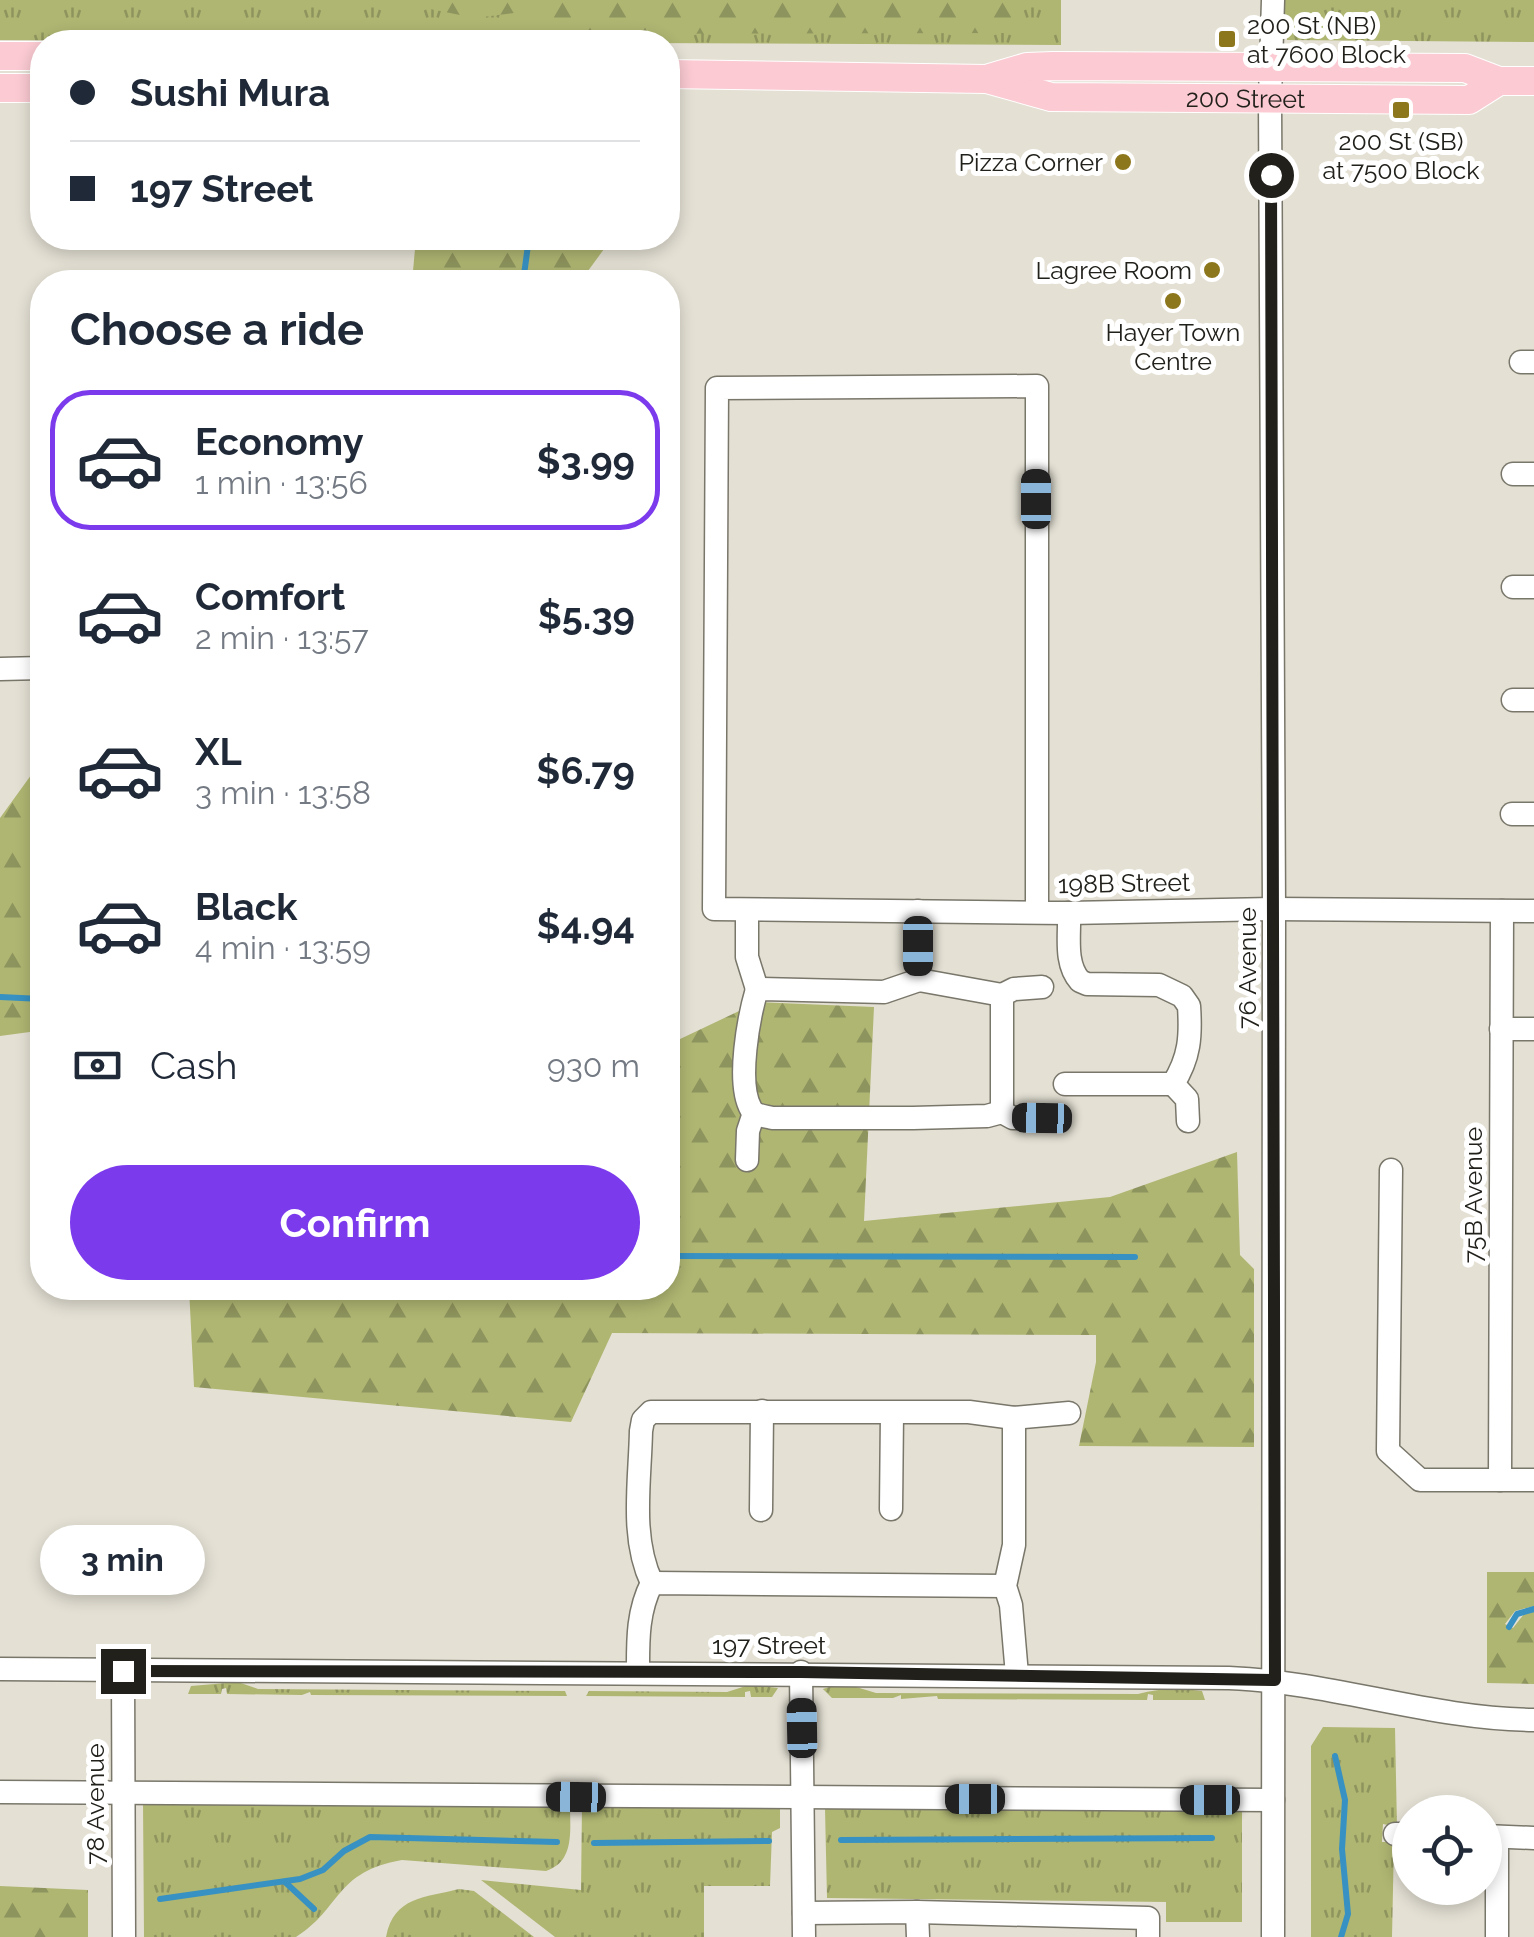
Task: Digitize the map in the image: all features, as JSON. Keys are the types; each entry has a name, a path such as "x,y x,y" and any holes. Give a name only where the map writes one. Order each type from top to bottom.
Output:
{"main road":[{"path":"0,56 30,56"},
{"name":"200 Street","path":"987,79 1027,68 1054,66 1465,68 1499,82 1534,82"},
{"name":"200 Street","path":"680,74 987,79 1050,96 1469,100 1499,82"},
{"path":"0,88 30,88"}],"street":[{"name":"76 Avenue","path":"1272,0 1273,1937"},
{"name":"198B Street","path":"1036,912 1036,386 717,388 714,909 1069,913 1274,909 1534,911"},
{"path":"0,669 30,668"},
{"path":"747,910 748,957 757,989 746,1035 745,1076 754,1113 772,1118 913,1118 1002,1112 1013,1118 1042,1118"},
{"name":"75B Avenue","path":"1500,1480 1502,911"},
{"path":"918,912 919,980"},
{"path":"1069,913 1070,962 1072,973 1080,981 1159,985 1182,996 1189,1006 1191,1039 1186,1065 1174,1084"},
{"path":"757,989 866,993 884,992 919,980 1002,995 1014,989 1042,988"},
{"path":"1002,995 1002,1112"},
{"path":"1501,1029 1534,1029"},
{"path":"1064,1084 1174,1084"},
{"path":"1174,1084 1187,1100 1188,1120"},
{"path":"747,1160 748,1131 754,1113"},
{"path":"1391,1170 1388,1451 1420,1480 1534,1480"},
{"path":"762,1411 762,1510"},
{"path":"652,1584 642,1563 638,1538 643,1420 651,1412 969,1412 1014,1418 1069,1412"},
{"path":"891,1509 892,1414"},
{"path":"1014,1418 1014,1546 1006,1586 1012,1605 1017,1675"},
{"path":"652,1584 1006,1586"},
{"path":"638,1673 638,1627 644,1598 652,1584"},
{"name":"197 Street","path":"0,1669 801,1672 1275,1680 1479,1718 1534,1720"},
{"name":"78 Avenue","path":"123,1671 124,1937"},
{"path":"801,1672 804,1925 918,1912 1034,1927 1148,1918 1148,1937"},
{"path":"0,1792 1273,1800"},
{"path":"1502,1837 1534,1838"},
{"path":"1495,1905 1497,1937"},
{"path":"918,1912 918,1937"}],"green space":[{"path":"0,0 1061,0 1061,45 680,43 680,30 30,30 30,40 0,40"},
{"path":"416,0 1018,0 1018,33 549,30 542,17 514,13 475,18 415,6"},
{"path":"1284,0 1534,0 1534,42 1287,40"},
{"path":"415,250 603,250 589,270 413,270"},
{"path":"30,777 30,1032 0,1036 0,818"},
{"path":"758,1002 874,1007 864,1221 1110,1197 1237,1152 1240,1255 1254,1269 1254,1447 1079,1446 1096,1362 1096,1335 612,1333 571,1422 194,1387 190,1300 680,1300 680,1039"},
{"path":"1487,1572 1534,1572 1534,1606 1515,1611 1505,1624 1513,1628 1524,1614 1534,1611 1534,1684 1487,1683"},
{"path":"238,1682 258,1689 565,1691 567,1696 227,1694 226,1688 221,1694 188,1694 191,1686"},
{"path":"749,1685 778,1688 772,1697 751,1697 750,1691 745,1692 745,1697 586,1696 589,1691 727,1692"},
{"path":"853,1686 876,1693 1138,1694 1177,1689 1202,1691 1205,1700 1153,1700 1153,1695 1148,1694 1147,1700 937,1696 901,1699 901,1695 832,1698 823,1689"},
{"path":"1323,1727 1395,1728 1396,1795 1392,1795 1392,1826 1383,1824 1382,1842 1392,1842 1392,1937 1311,1937 1311,1746"},
{"path":"143,1802 570,1805 570,1834 562,1860 546,1871 402,1860 380,1866 351,1882 296,1937 144,1937"},
{"path":"582,1805 780,1806 780,1828 772,1832 770,1886 704,1886 704,1937 555,1937 481,1880 581,1890"},
{"path":"825,1809 1242,1810 1242,1922 1166,1922 1166,1902 827,1898"},
{"path":"0,1886 88,1890 88,1937 0,1937"},
{"path":"459,1889 474,1891 534,1937 386,1937 396,1913 404,1906"}],"waterway":[{"path":"525,270 527,250"},
{"path":"0,997 30,998"},
{"path":"680,1256 1135,1257"},
{"path":"1509,1627 1517,1614 1534,1609"},
{"path":"1335,1756 1345,1800 1342,1849 1348,1914 1341,1937"},
{"path":"160,1899 300,1879 323,1870 344,1851 370,1837 557,1842"},
{"path":"841,1840 1212,1838"},
{"path":"594,1843 769,1841"},
{"path":"285,1882 314,1909"}],"place":[{"name":"200 St (NB) at 7600 Block","path":"1227,39"},
{"name":"200 St (SB) at 7500 Block","path":"1401,110"},
{"name":"Pizza Corner","path":"1123,162"},
{"name":"Lagree Room","path":"1212,270"},
{"name":"Hayer Town Centre","path":"1173,301"}],"route":[{"path":"123,1671 801,1672 1275,1680 1271,175"}]}
